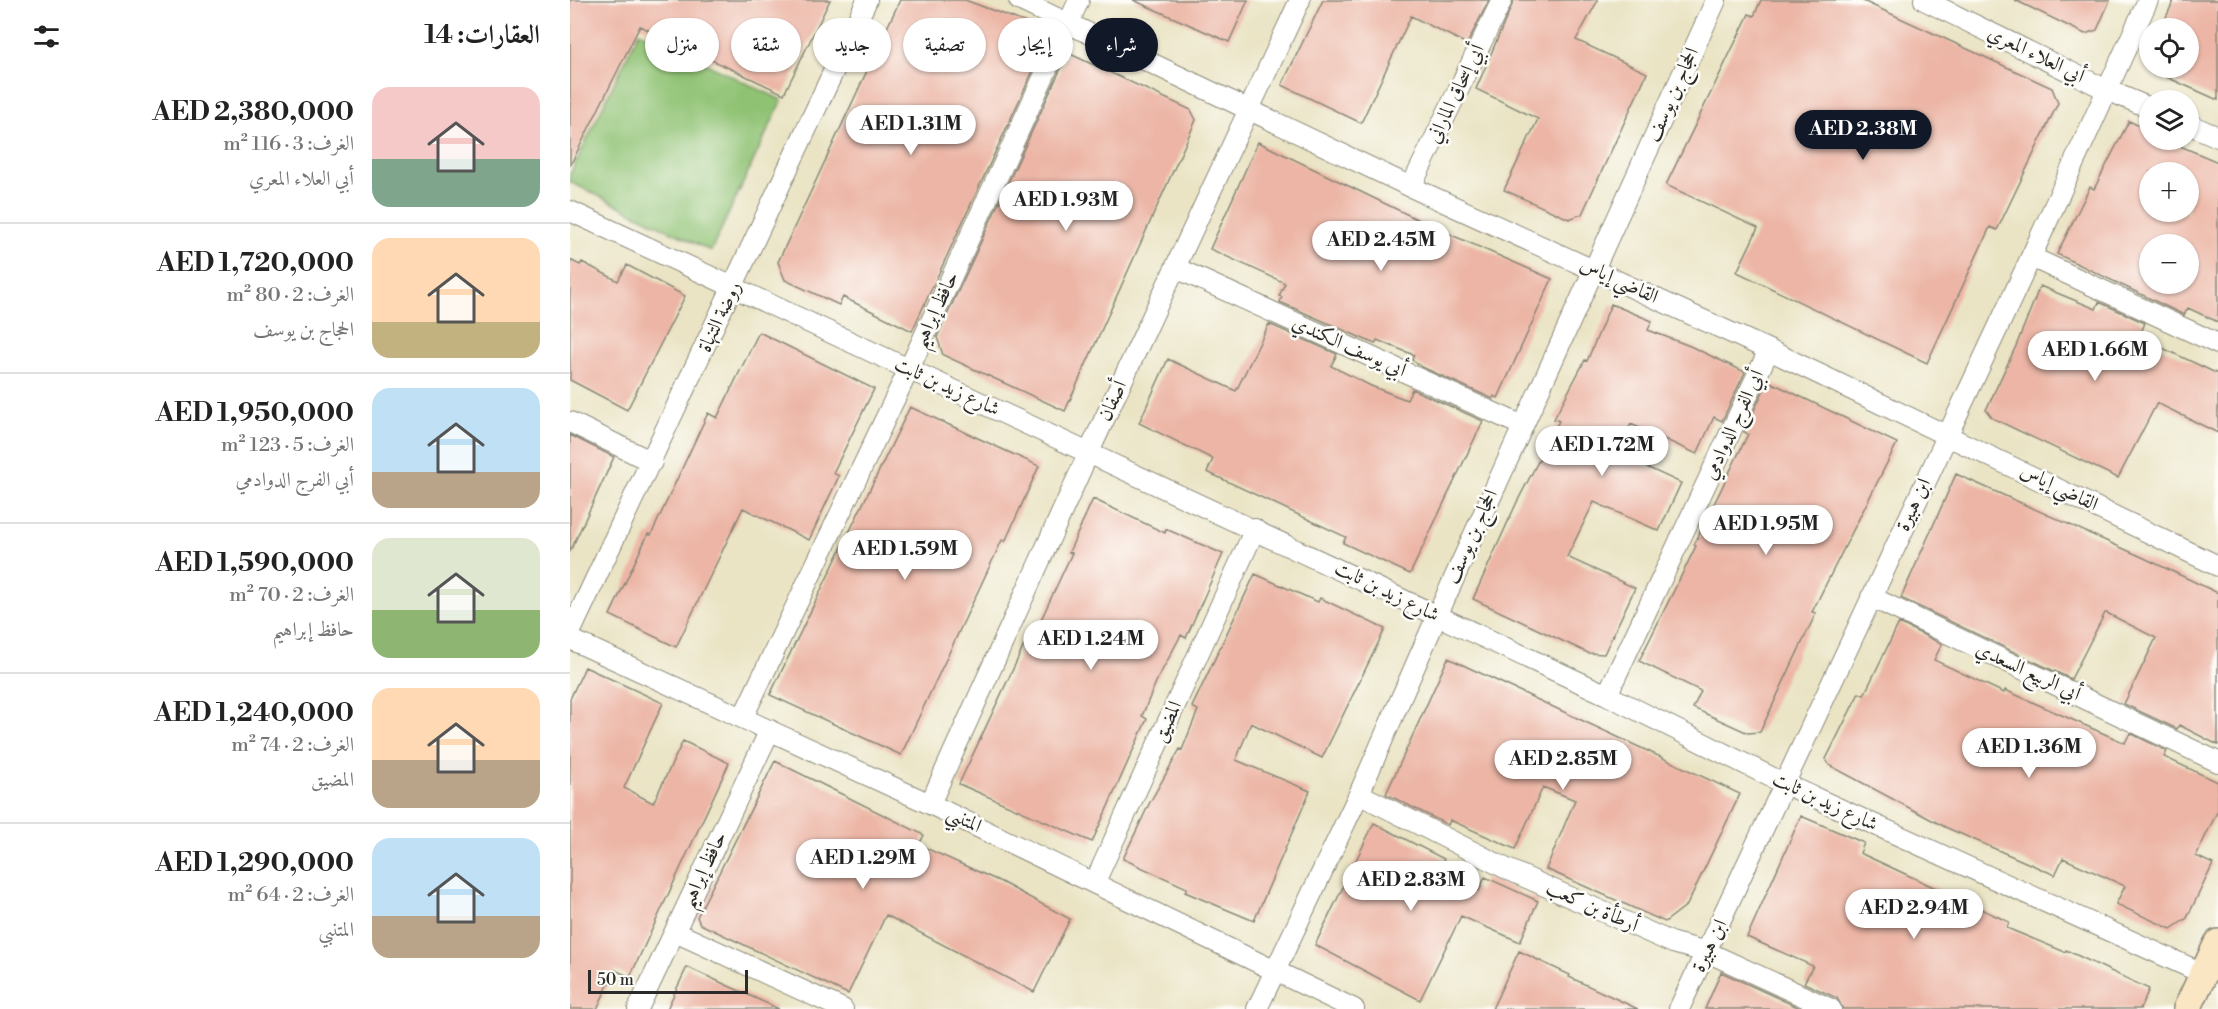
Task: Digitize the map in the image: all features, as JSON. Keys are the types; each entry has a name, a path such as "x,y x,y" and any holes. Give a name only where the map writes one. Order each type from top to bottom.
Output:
{"main road":[{"path":"2187,1009 2218,943"}],"street":[{"name":"روضة التنهاة","path":"570,633 867,0"},
{"name":"القاضي إياس","path":"1019,0 1058,18"},
{"name":"حافظ إبراهيم","path":"1071,18 1079,0"},
{"name":"أصفان","path":"930,804 1089,452 1300,0"},
{"name":"أبي إسحاق الماراني","path":"1411,187 1502,0"},
{"name":"الحجاج بن يوسف","path":"1257,1009 1359,794 1522,426 1716,0"},
{"name":"ابن هبيرة","path":"1679,1009 2031,257 2148,0"},
{"name":"أبي العلاء المعري","path":"1927,1 2107,90 2139,103"},
{"name":"القاضي إياس","path":"1073,25 1411,187 1769,350 2218,566"},
{"name":"حافظ إبراهيم","path":"743,717 909,369 1046,72"},
{"path":"2199,129 2218,137"},
{"name":"شارع زيد بن ثابت","path":"570,211 733,289 1607,694 1785,784 2204,974"},
{"path":"2031,257 2218,344"},
{"name":"أبي يوسف الكندي","path":"1176,268 1522,426"},
{"name":"أبي الفرج الدوادمي","path":"1607,694 1769,350"},
{"path":"570,422 652,462"},
{"name":"المضيق","path":"1095,882 1255,529"},
{"name":"أبي الربيع السعدي","path":"1871,597 2218,762"},
{"name":"المتنبي","path":"570,639 930,804 1354,1009"},
{"name":"حافظ إبراهيم","path":"638,1009 770,730"},
{"name":"أرطأة بن كعب","path":"1359,794 1509,870 1673,943 1707,952 1831,1009"},
{"path":"675,932 843,1009"}],"green space":[{"path":"639,32 645,35 645,72 719,72 719,70 782,100 711,251 570,182 570,174"}],"building":[{"path":"570,0 830,0 821,18 813,18 813,35 801,59 801,18 731,18 731,69 719,63 719,18 645,18 645,28 640,26 570,166"},
{"path":"900,0 965,0 1013,18 998,18 998,72 1033,72 912,331 843,297 839,305 785,280 778,262 866,72 891,72 891,19"},
{"path":"1133,0 1248,0 1229,42"},
{"path":"1323,0 1489,0 1467,44 1411,16 1361,123 1282,85"},
{"path":"1514,0 1598,0 1576,40 1647,73 1582,214 1569,219 1504,190 1538,119 1476,89"},
{"path":"1761,0 1861,0 2052,88 2058,103 1997,230 1990,227 1927,363 1737,272 1758,228 1666,185 1749,14 1754,16"},
{"path":"2015,0 2110,0 2097,30 2085,34"},
{"path":"2174,0 2218,0 2218,100 2168,78 2199,78 2199,18 2166,18"},
{"path":"1073,55 1085,61 1085,72 1109,72 1191,110 1196,120 1065,411 943,355 937,337 1059,72 1073,72"},
{"path":"737,72 795,72 784,94"},
{"path":"2129,121 2139,126 2139,150 2190,150 2218,162 2218,322 2188,308 2184,315 2140,294 2199,294 2199,234 2139,234 2139,293 2057,254 2090,187 2094,189"},
{"path":"1258,142 1429,225 1552,279 1498,398 1494,396 1493,399 1422,367 1412,360 1414,355 1377,340 1375,344 1280,302 1282,297 1279,296 1285,283 1210,249"},
{"path":"570,260 580,265 582,262 618,281 627,265 685,296 627,410 570,380"},
{"path":"2040,286 2096,309 2099,302 2145,323 2139,337 2218,374 2218,433 2157,403 2118,478 1992,418 1986,410 2016,346"},
{"path":"1611,304 1652,321 1648,330 1690,346 1745,372 1722,421 1714,417 1697,454 1631,424 1616,453 1681,483 1659,531 1594,502 1567,557 1635,588 1604,654 1588,653 1473,599 1516,504 1559,421 1554,419 1585,360 1587,361"},
{"path":"1269,324 1337,354 1331,366 1371,386 1407,400 1412,389 1483,421 1410,574 1343,543 1346,537 1207,472 1213,459 1139,423 1168,359 1236,391"},
{"path":"759,332 874,389 833,473 839,476 809,540 743,508 676,647 610,615 648,534 651,535 708,413 717,418"},
{"path":"1768,381 1897,443 1812,612 1816,613 1760,732 1748,733 1693,708 1701,691 1639,661 1748,434 1744,432"},
{"path":"910,407 1039,466 1005,542 1002,540 901,755 770,695"},
{"path":"570,435 614,457 570,552"},
{"path":"1956,474 2218,593 2218,745 2179,725 2177,729 2124,704 2156,638 2107,613 2071,679 1901,598"},
{"path":"1093,499 1165,533 1166,529 1223,554 1186,638 1181,635 1156,682 1142,716 1147,719 1092,842 959,784 1028,637 1032,639 1072,553 1069,552"},
{"path":"1255,574 1318,602 1320,598 1385,629 1322,758 1251,723 1236,760 1310,791 1254,921 1185,892 1187,888 1123,859 1149,804 1180,749 1182,750 1198,710 1192,707"},
{"path":"1899,623 1942,644 1934,660 2004,693 2005,690 2125,743 2130,733 2167,751 2164,757 2218,782 2218,810 2196,856 2213,864 2187,918 2171,929 2116,904 2125,886 2063,858 2055,875 1945,827 1829,765 1826,759 1859,693 1864,695"},
{"path":"1448,658 1740,794 1687,905 1665,922 1546,869 1575,800 1543,787 1515,849 1450,820 1448,825 1386,794"},
{"path":"585,667 663,703 624,788 653,803 683,741 729,763 630,977 615,970 597,1009 570,1009 570,699"},
{"path":"775,761 924,835 919,845 1001,882 1070,919 1034,992 886,915 848,994 700,924 697,917"},
{"path":"1801,816 1864,843 1860,853 2009,922 2007,928 2065,952 2066,950 2149,989 2140,1009 1843,1009 1837,998 1804,983 1813,966 1747,937"},
{"path":"1374,823 1444,859 1438,871 1479,891 1485,877 1538,901 1520,942 1461,916 1420,1000 1315,945"},
{"path":"1519,951 1570,975 1569,977 1638,1009 1492,1009"},
{"path":"687,967 779,1009 667,1009"},
{"path":"1721,972 1802,1009 1705,1009"}]}
